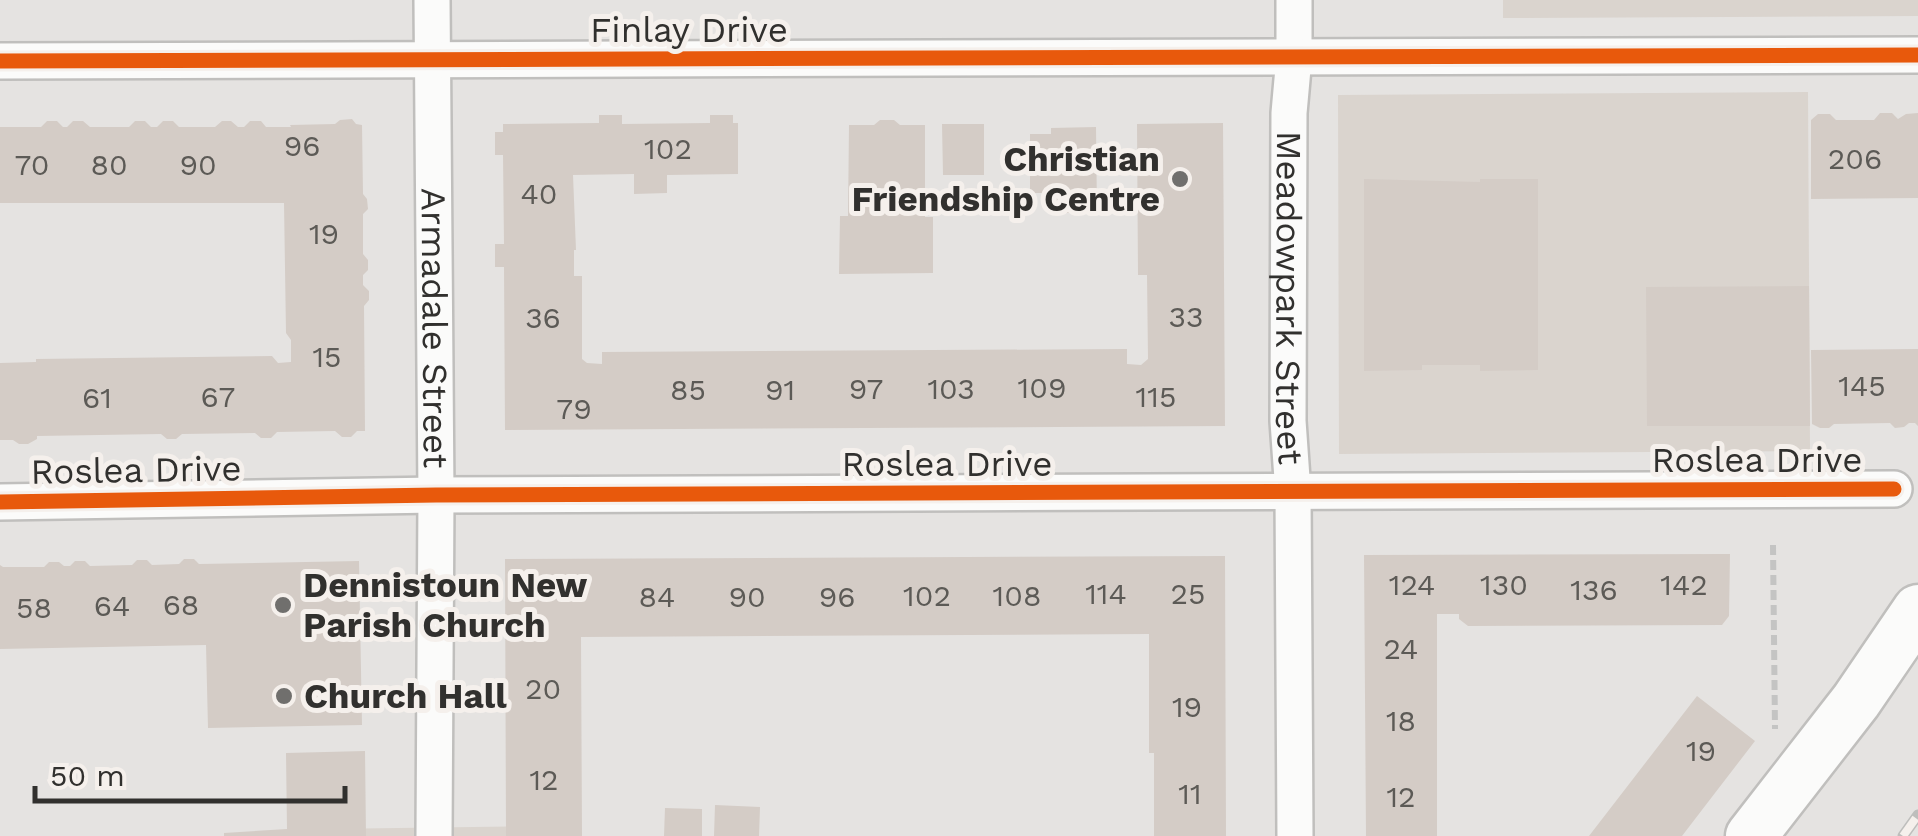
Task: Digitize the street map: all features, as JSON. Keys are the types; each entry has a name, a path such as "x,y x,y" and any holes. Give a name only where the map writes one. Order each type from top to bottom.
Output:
{"main road":[{"path":"1751,836 1856,700 1918,610"}],"street":[{"name":"Armadale Street","path":"432,0 434,836"},
{"name":"Meadowpark Street","path":"1294,0 1289,113 1288,421 1293,493 1295,836"},
{"name":"Finlay Drive","path":"0,61 1918,55"},
{"name":"Roslea Drive","path":"0,502 436,495 1894,489"}],"path":[{"path":"1773,546 1775,732"}],"shaded area":[{"path":"1503,0 1918,0 1918,16 1503,18"},
{"path":"1808,92 1810,451 1339,454 1338,95"},
{"path":"547,826 547,836 323,836 324,829"}],"building":[{"path":"1880,113 1892,113 1898,119 1918,113 1918,198 1811,199 1811,120 1818,114 1830,114 1836,120 1874,120"},
{"path":"599,115 622,115 622,124 710,123 710,115 733,115 733,123 738,123 738,174 667,175 667,193 634,194 634,174 573,175 574,276 582,276 582,359 602,364 602,352 1127,349 1127,364 1141,365 1148,359 1147,275 1138,275 1137,124 1223,123 1225,426 505,430 504,267 495,267 495,244 504,244 503,155 495,155 495,132 503,132 503,124 599,123"},
{"path":"352,119 362,125 363,194 368,209 363,214 363,254 368,270 363,275 363,285 369,291 364,306 365,431 357,431 351,437 342,437 335,431 277,432 271,438 255,433 182,434 176,439 161,434 37,436 28,444 0,440 0,363 36,359 272,356 278,363 291,362 291,340 286,333 284,203 0,203 0,127 41,127 47,121 57,121 67,127 73,121 83,121 90,127 129,127 135,121 145,121 157,127 163,121 173,121 179,127 215,127 222,121 231,121 244,127 250,121 261,121 266,127 291,127"},
{"path":"880,120 925,125 925,217 933,217 933,273 839,274 840,216 848,216 849,125 874,125"},
{"path":"942,124 984,124 984,175 943,175"},
{"path":"1096,127 1097,213 1052,213 1051,193 1030,193 1030,134 1051,134 1051,128"},
{"path":"1364,179 1538,179 1538,370 1480,371 1480,365 1422,365 1422,370 1364,371"},
{"path":"1809,286 1810,426 1647,426 1646,287"},
{"path":"1918,349 1918,426 1834,424 1820,428 1812,424 1811,350"},
{"path":"1730,554 1729,616 1722,625 1468,626 1459,614 1437,614 1437,836 1366,836 1364,555"},
{"path":"1225,556 1226,836 1154,836 1149,634 581,637 582,836 506,836 505,559"},
{"path":"184,559 194,559 199,564 359,561 362,725 208,728 206,645 0,649 0,565 44,567 49,562 59,562 70,566 75,561 85,561 90,566 132,565 137,560 147,560 152,565 179,564"},
{"path":"1697,696 1755,741 1682,836 1589,836"},
{"path":"365,751 366,836 224,836 287,829 286,753"},
{"path":"715,805 760,807 759,836 714,836"},
{"path":"665,808 702,809 702,836 664,836"}],"railway":[{"path":"1903,836 1918,815"}],"cycle path":[{"path":"0,61 1918,55"},
{"path":"0,502 436,495 1894,489"}],"place":[{"name":"Christian Friendship Centre","path":"1180,179"},
{"name":"Dennistoun New Parish Church","path":"283,605"},
{"name":"Church Hall","path":"284,696"}]}
